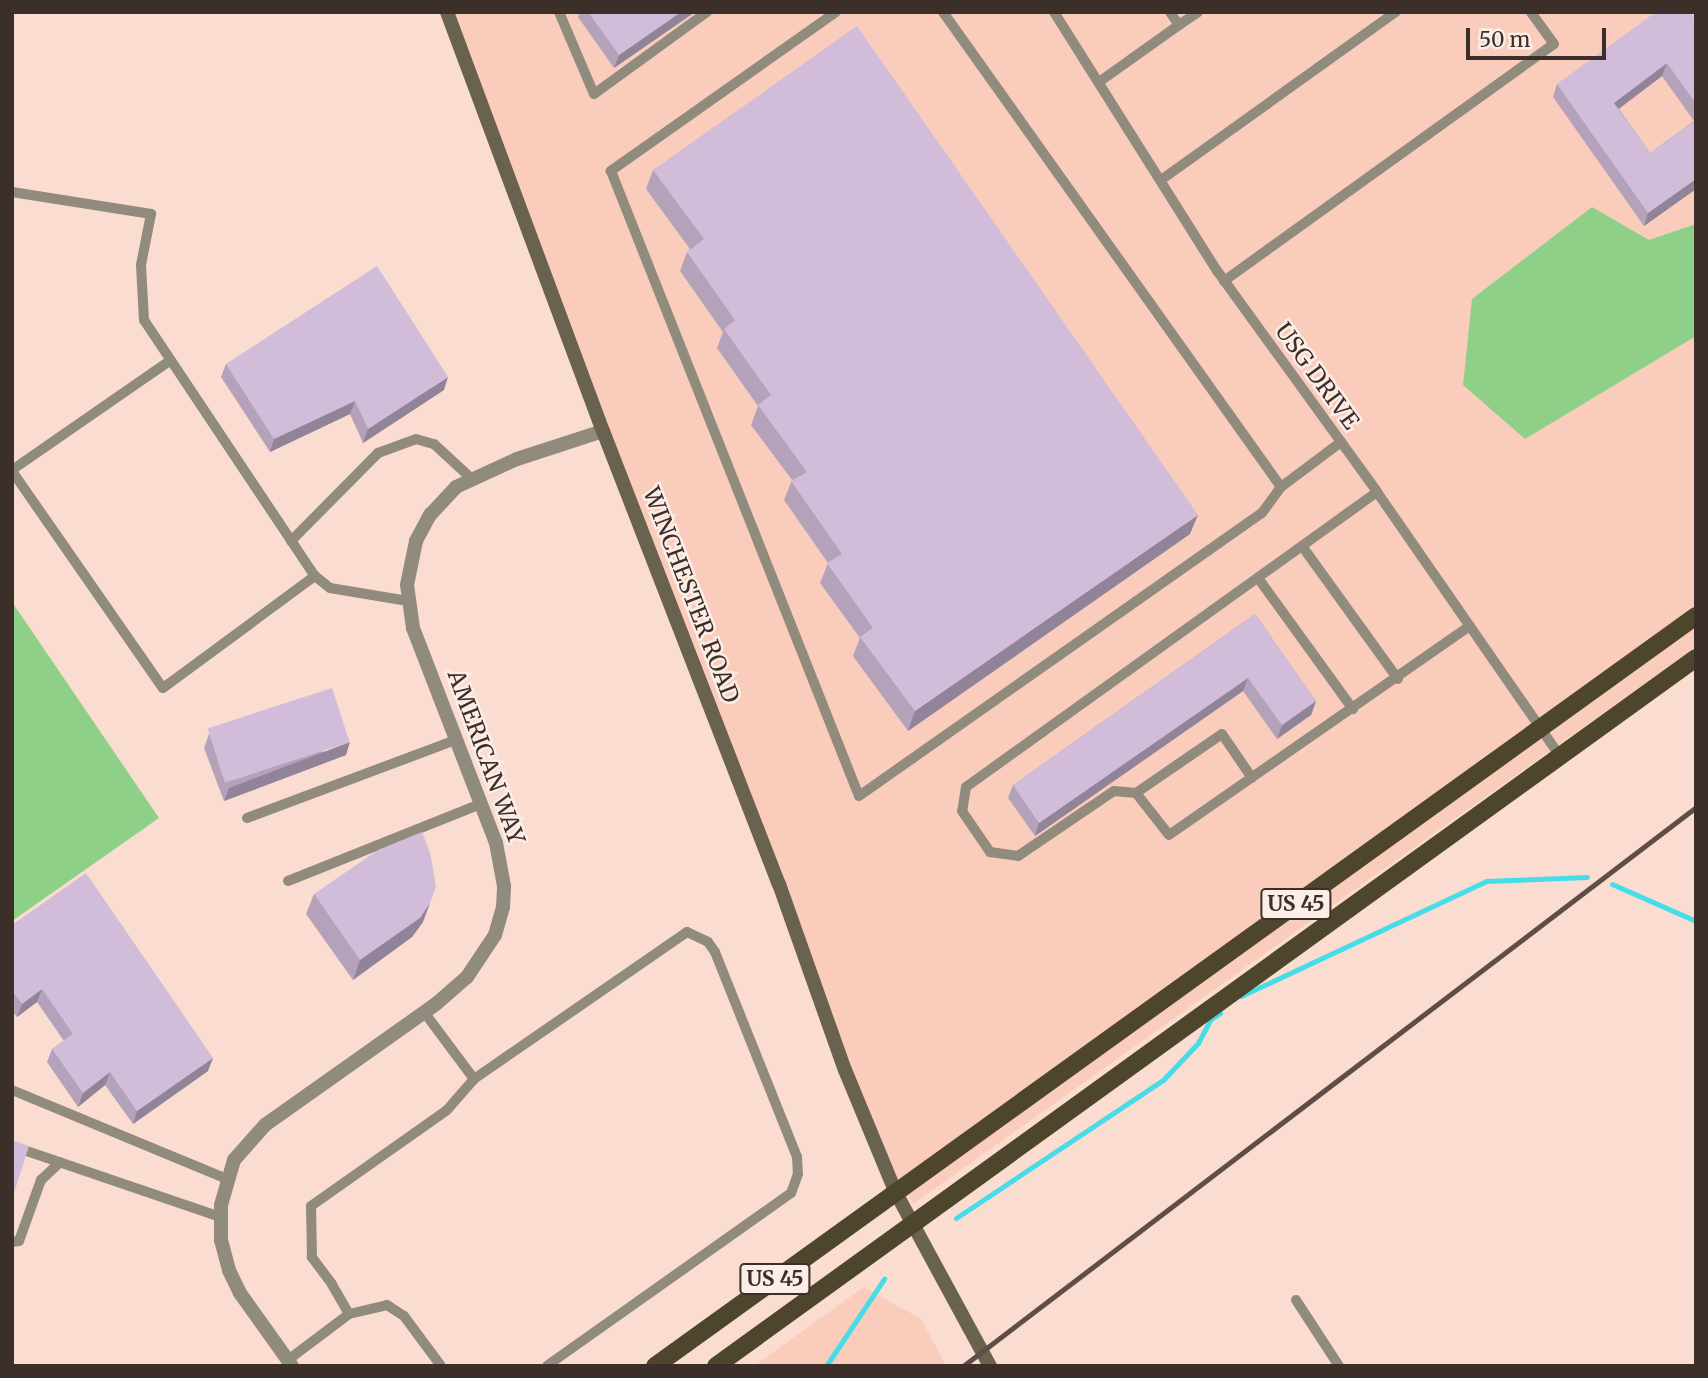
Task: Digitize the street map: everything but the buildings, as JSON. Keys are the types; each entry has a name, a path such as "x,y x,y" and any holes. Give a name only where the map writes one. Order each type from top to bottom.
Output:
{"main road":[{"name":"WINCHESTER ROAD","path":"447,12 603,431 779,884 841,1058 896,1193 990,1366"},
{"name":"US 45","path":"654,1366 1696,615"},
{"name":"US 45","path":"716,1366 1696,658"}],"street":[{"name":"AMERICAN WAY","path":"290,1363 240,1293 229,1270 221,1240 221,1217 227,1179 234,1160 265,1125 424,1012 467,978 495,935 503,907 504,886 496,843 413,628 408,601 410,559 416,541 446,496 472,479 517,459 603,431"}],"lane":[{"path":"559,12 593,94 707,12"},
{"path":"836,12 611,171 859,796 1262,513 1281,487 1341,442"},
{"path":"943,12 1281,487"},
{"name":"USG DRIVE","path":"1054,12 1224,281 1377,492 1560,756"},
{"path":"1170,12 1179,25"},
{"path":"1099,82 1198,12"},
{"path":"1161,180 1396,12"},
{"path":"1224,281 1554,44 1531,12"},
{"path":"12,192 151,214 141,265 144,320 315,576 330,588 408,601"},
{"path":"171,360 12,470 163,688 315,576"},
{"path":"291,541 378,453 416,439 434,444 472,479"},
{"path":"1252,778 1222,734 1136,793 1114,791 1018,856 990,852 962,811 966,788 1377,492"},
{"path":"1302,546 1398,679"},
{"path":"1258,578 1353,709"},
{"path":"1136,793 1169,835 1398,679 1470,626"},
{"path":"247,818 456,740"},
{"path":"288,881 481,804"},
{"path":"349,1314 332,1283 312,1257 311,1206 447,1110 474,1079 687,932 708,942 715,952 797,1157 798,1174 791,1193 547,1366"},
{"path":"424,1012 474,1079"},
{"path":"12,1090 227,1179"},
{"path":"12,1146 221,1217"},
{"path":"12,1242 19,1241 41,1180 60,1162"},
{"path":"1296,1300 1339,1366"},
{"path":"290,1363 349,1314 387,1305 404,1316 441,1366"}],"shaded area":[{"path":"447,12 1696,12 1696,647 913,1204 874,1139"},
{"path":"864,1287 921,1319 946,1366 754,1366"}],"green space":[{"path":"1592,207 1649,240 1696,224 1696,336 1525,439 1463,385 1472,299"},
{"path":"12,602 159,818 12,921"}],"waterway":[{"path":"1241,996 1486,881 1587,877"},
{"path":"1612,884 1696,921"},
{"path":"956,1218 1163,1080 1198,1043 1211,1019 1220,1013"},
{"path":"826,1366 884,1279"}],"railway":[{"path":"963,1366 1696,807"}]}
